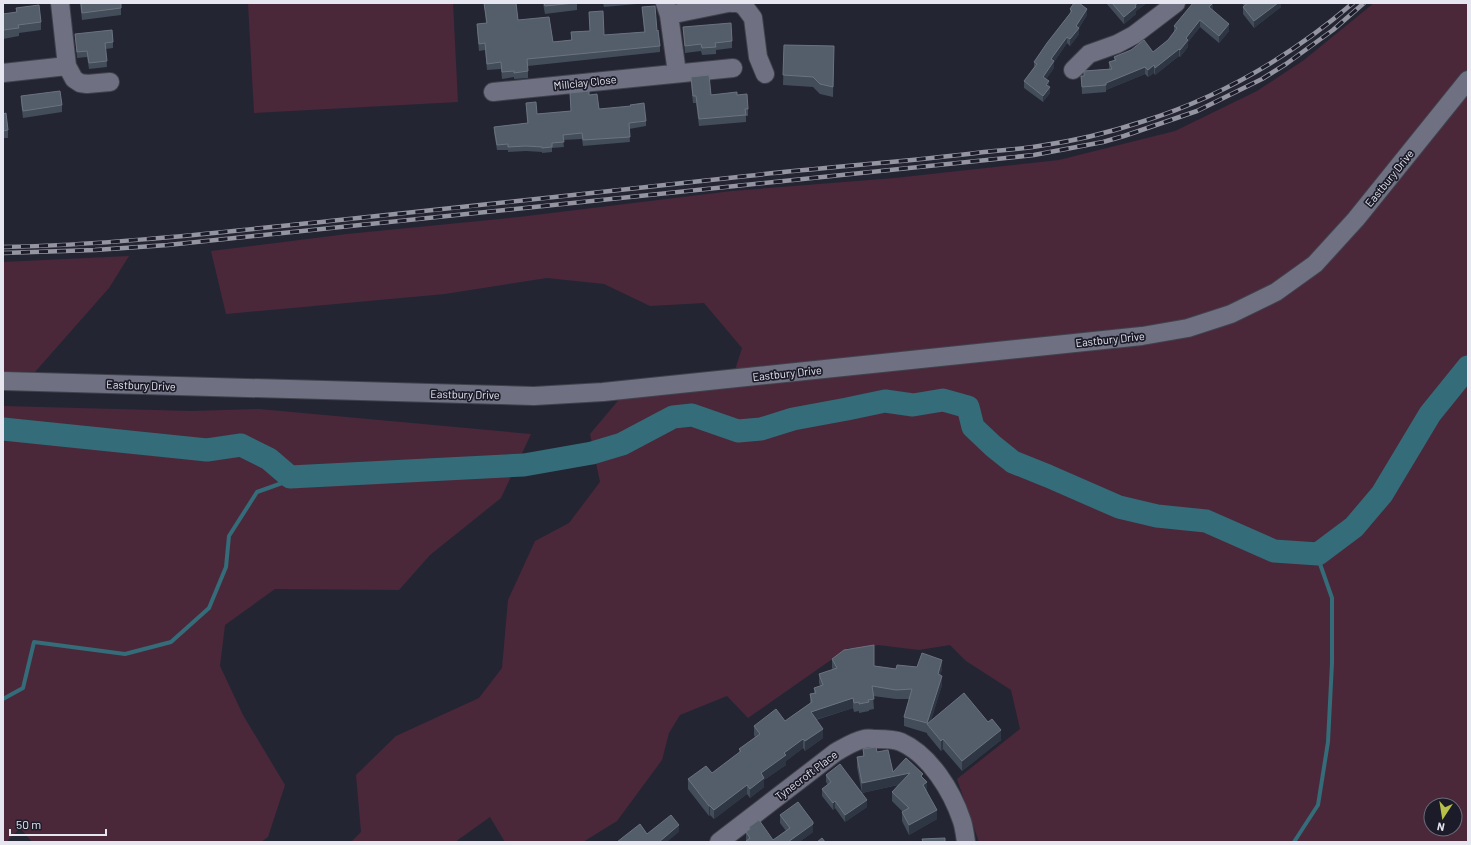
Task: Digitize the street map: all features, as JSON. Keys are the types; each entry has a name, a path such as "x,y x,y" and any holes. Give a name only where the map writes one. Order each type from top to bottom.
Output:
{"street":[{"path":"60,3 66,66 74,79 80,83 87,84 110,82"},
{"path":"677,73 667,9 738,3 744,6 753,18 758,57 765,74"},
{"path":"1073,70 1089,54 1117,44 1134,35 1176,3"},
{"path":"3,73 66,66"},
{"name":"Millclay Close","path":"492,92 733,68"},
{"name":"Eastbury Drive","path":"3,381 534,396 603,392 1142,336 1188,328 1231,314 1276,292 1315,264 1356,219 1468,80"},
{"name":"Tynecroft Place","path":"718,842 836,752 864,739 882,739 899,742 914,750 927,762 941,779 954,801 962,822 966,842"}],"shaded area":[{"path":"248,3 453,3 458,102 254,113"},
{"path":"1374,3 1468,3 1468,842 979,842 957,779 1020,729 1011,690 966,661 950,645 919,650 878,645 867,648 848,648 748,718 727,696 680,715 669,733 662,760 617,821 583,842 505,842 490,817 455,842 351,842 361,832 356,775 396,736 479,698 502,668 508,600 535,541 569,523 600,482 590,434 622,396 730,386 742,348 704,303 650,306 604,284 547,278 445,294 226,314 211,251 347,234 519,217 732,191 895,178 1059,160 1175,131 1257,91 1304,60"},
{"path":"129,256 109,288 35,372 3,371 3,262"},
{"path":"3,406 192,411 259,409 531,434 501,498 430,555 399,590 275,589 225,625 220,666 243,715 285,785 268,837 261,842 32,842 20,828 6,842 3,842"}],"building":[{"path":"81,3 121,3 121,8 82,13"},
{"path":"484,3 516,3 518,20 549,17 553,42 572,40 571,32 590,31 589,12 603,11 604,35 645,32 642,7 655,6 660,46 527,59 528,71 514,73 514,71 502,72 501,62 487,64 485,43 479,44 477,24 487,23"},
{"path":"544,3 575,3 545,6"},
{"path":"1074,3 1079,3 1087,9 1076,26 1079,28 1070,39 1067,37 1051,59 1054,61 1043,77 1049,81 1046,85 1050,87 1043,96 1024,81 1037,64 1034,62 1047,43 1072,11 1070,9"},
{"path":"1112,3 1138,3 1135,5 1136,7 1124,17"},
{"path":"1193,3 1213,3 1209,7 1229,24 1219,36 1200,20 1186,38 1188,40 1180,50 1179,49 1155,68 1154,65 1148,70 1145,67 1106,83 1106,85 1082,87 1081,76 1084,76 1084,71 1112,69 1109,62 1116,60 1114,57 1131,50 1144,40 1153,52 1168,40 1177,28 1174,26"},
{"path":"1248,3 1278,3 1254,21 1243,7"},
{"path":"39,5 41,22 18,25 19,28 3,30 3,14 17,12 16,8"},
{"path":"731,23 732,41 715,43 716,47 702,48 701,44 685,46 683,27"},
{"path":"112,30 113,42 105,43 107,61 89,63 87,51 77,52 75,34"},
{"path":"784,45 834,46 833,87 820,84 813,77 783,75"},
{"path":"709,75 711,95 737,92 737,95 747,94 748,109 745,109 746,115 699,119 696,96 693,96 691,77"},
{"path":"60,91 62,105 23,111 21,96"},
{"path":"589,91 589,95 597,94 599,109 631,106 630,105 644,103 646,121 629,123 630,137 583,140 582,133 563,135 564,142 552,143 552,147 508,147 508,144 497,145 494,127 528,123 526,103 536,102 537,114 571,111 570,93"},
{"path":"6,113 8,130 3,131 3,114"},
{"path":"874,645 874,666 896,669 897,665 917,667 922,653 942,660 938,674 942,676 927,723 904,717 912,689 896,690 872,686 874,699 868,700 869,702 859,704 859,702 854,703 853,698 811,712 823,729 805,741 803,739 784,753 786,755 761,773 764,778 750,789 747,785 714,810 709,806 688,779 706,766 712,773 741,751 739,749 760,734 754,726 776,709 785,721 812,702 810,694 816,693 814,688 823,685 819,674 837,668 832,659 844,650"},
{"path":"964,693 988,722 992,719 1001,730 962,761 943,739 941,741 927,724"},
{"path":"876,747 877,752 888,750 893,772 906,758 923,774 921,776 927,782 923,785 937,810 909,825 902,812 909,808 892,792 910,773 862,783 857,757 864,756 863,749"},
{"path":"840,764 867,800 845,815 835,801 833,803 822,789 831,782 826,775"},
{"path":"798,802 813,824 788,842 745,842 750,838 746,832 750,829 749,827 759,820 773,840 790,828 780,815"},
{"path":"671,815 679,825 659,842 617,842 640,824 647,834"},
{"path":"822,838 825,842 817,842"},
{"path":"945,838 945,842 923,842 922,839"}],"waterway":[{"path":"3,429 207,450 241,445 269,459 290,477 524,465 592,453 622,444 673,417 692,415 738,431 761,429 793,419 885,401 913,405 943,400 968,407 973,427 1013,462 1119,507 1157,516 1206,521 1274,551 1318,554 1354,527 1382,494 1430,414 1468,367"},
{"path":"3,699 23,688 34,642 125,654 171,642 209,608 226,567 229,536 257,492 285,482 290,477"},
{"path":"1294,842 1318,805 1328,742 1332,663 1332,598 1318,554"}],"railway":[{"path":"3,247 85,244 208,234 777,173 925,159 1018,149 1065,142 1141,122 1198,101 1226,88 1279,58 1305,41 1353,3"},
{"path":"3,253 95,250 168,245 1034,155 1103,142 1197,111 1262,79 1286,64 1333,30 1364,3"}]}
